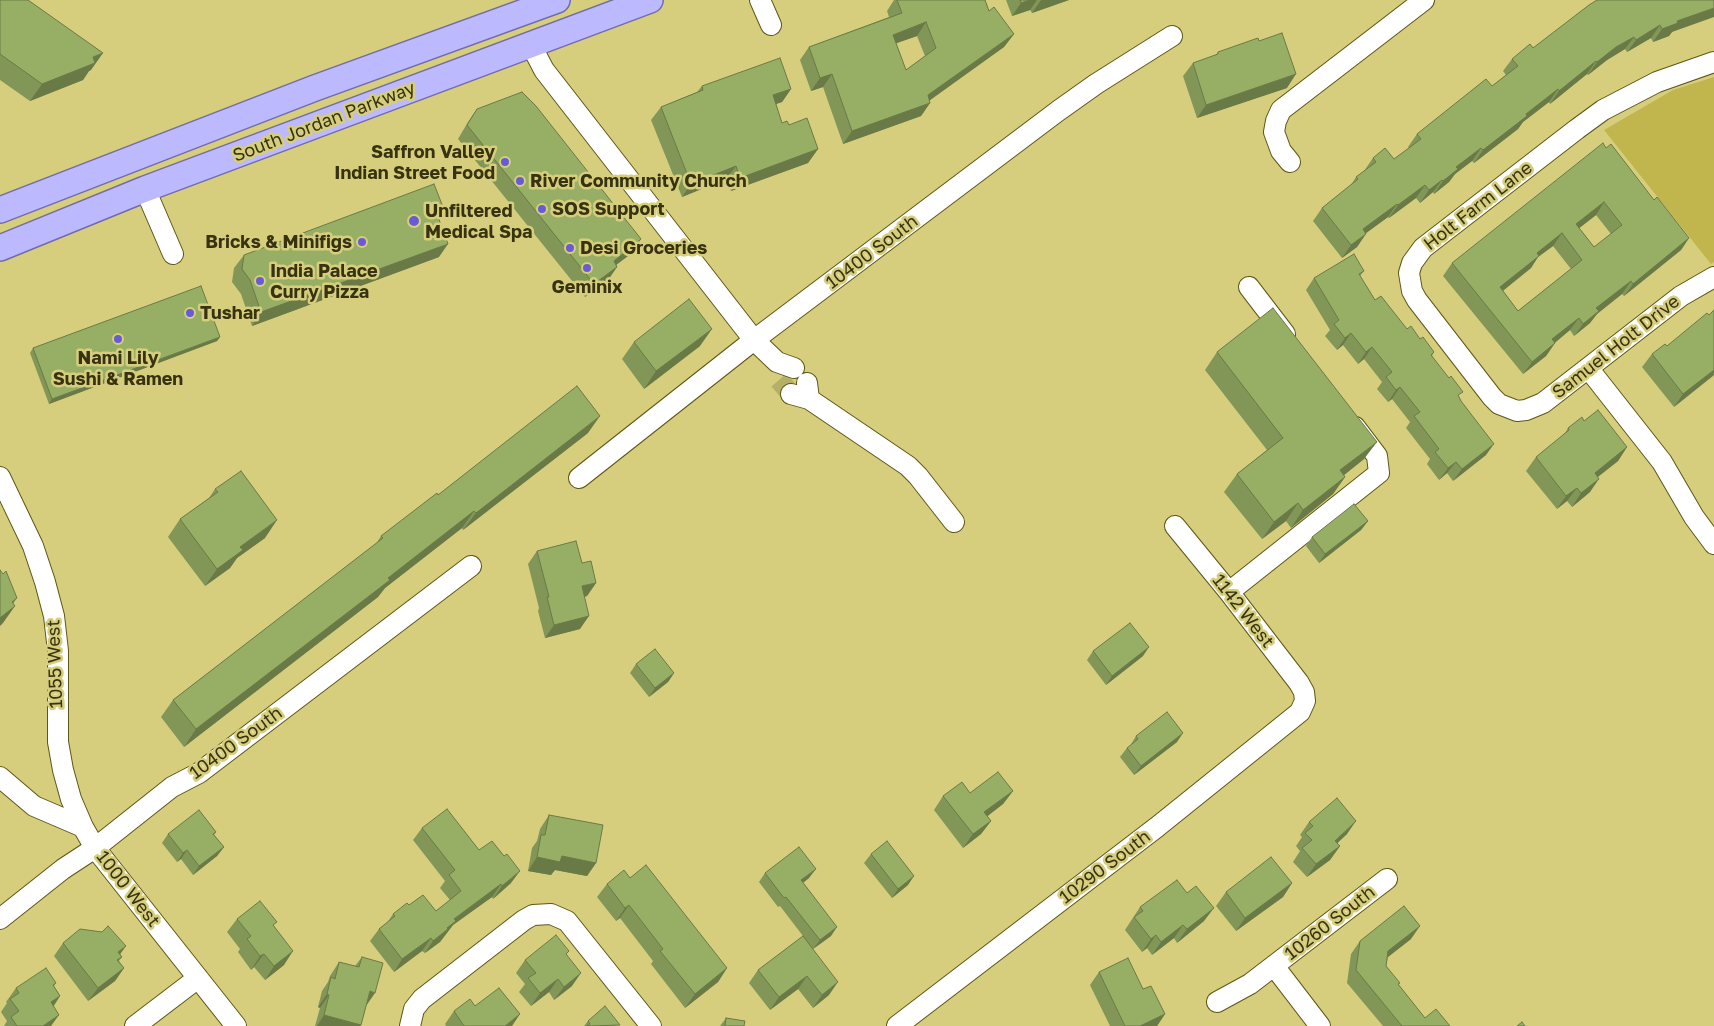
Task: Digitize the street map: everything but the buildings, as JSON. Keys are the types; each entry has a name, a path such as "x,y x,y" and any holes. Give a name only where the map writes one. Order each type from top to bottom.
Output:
{"main road":[{"name":"South Jordan Parkway","path":"0,210 315,88 557,0"},
{"name":"South Jordan Parkway","path":"0,248 145,189 650,0"},
{"path":"315,88 327,121"}],"street":[{"path":"760,0 771,25"},
{"path":"1290,162 1281,151 1274,132 1281,110 1424,0"},
{"name":"10400 South","path":"579,478 754,340 1076,98 1172,36"},
{"path":"531,44 544,70 754,340 793,381 908,466 954,522"},
{"name":"Holt Farm Lane","path":"1516,410 1499,404 1492,397 1417,300 1410,282 1409,272 1412,263 1423,248 1603,110 1657,82 1714,62"},
{"path":"145,189 173,254"},
{"name":"Samuel Holt Drive","path":"1516,410 1526,410 1543,403 1681,296 1714,277"},
{"path":"1249,287 1295,348"},
{"path":"1588,368 1662,462 1694,517 1714,544"},
{"path":"1229,592 1379,473 1377,456 1342,410"},
{"name":"1055 West","path":"2,486 33,546 54,616 58,651 58,742 69,792 83,827"},
{"name":"1142 West","path":"1175,526 1299,683 1304,692 1305,701"},
{"name":"10400 South","path":"0,919 63,869 95,848 172,787 199,773 471,566"},
{"name":"10290 South","path":"897,1026 1157,827 1296,717 1305,701"},
{"path":"0,777 34,806 83,827"},
{"name":"1000 West","path":"83,827 95,848 236,1026"},
{"name":"10260 South","path":"1217,1002 1250,984 1386,879"},
{"path":"410,1026 414,1009 422,999 524,920 533,915 543,914 552,914 567,921 651,1026"},
{"path":"1274,966 1320,1026"},
{"path":"135,1026 198,978"}],"shaded area":[{"path":"1714,77 1714,262 1711,264 1604,130 1673,90"}],"tunnel":[{"path":"779,380 791,394"}],"place":[{"name":"Saffron Valley Indian Street Food","path":"505,162"},
{"name":"River Community Church","path":"520,181"},
{"name":"SOS Support","path":"542,209"},
{"name":"Unfiltered Medical Spa","path":"414,221"},
{"name":"Bricks & Minifigs","path":"362,242"},
{"name":"Desi Groceries","path":"570,248"},
{"name":"Geminix","path":"587,268"},
{"name":"India Palace Curry Pizza","path":"260,281"},
{"name":"Tushar","path":"190,313"},
{"name":"Nami Lily Sushi & Ramen","path":"118,339"}]}
